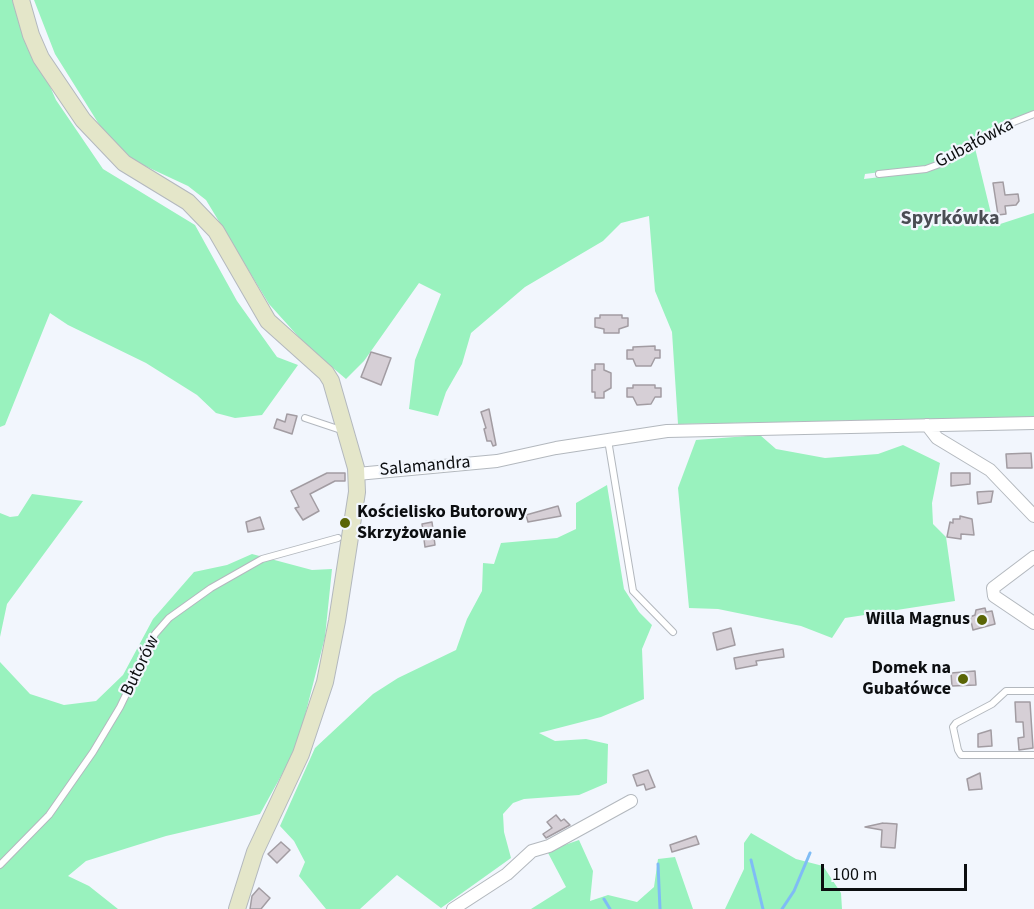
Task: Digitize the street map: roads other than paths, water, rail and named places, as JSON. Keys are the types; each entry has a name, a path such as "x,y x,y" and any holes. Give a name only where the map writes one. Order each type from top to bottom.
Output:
{"street":[{"path":"21,0 31,35 41,58 83,120 124,163 188,202 216,231 268,321 326,373 331,381 357,474"},
{"name":"Salamandra","path":"237,909 255,852 300,754 322,691 337,621 342,538 357,474 497,461 608,440 667,432 1034,423"},
{"path":"927,425 937,438 990,470 1034,516"},
{"path":"1034,557 993,588 994,596 1034,623"},
{"path":"453,909 507,874 532,851 549,846 631,801"}],"lane":[{"name":"Gubałówka","path":"879,174 926,169 945,162 1006,125 1034,114"},
{"path":"305,418 344,431"},
{"path":"608,440 633,591 673,632"},
{"name":"Butorów","path":"0,865 45,821 81,770 120,707 155,634 169,618 211,588 262,559 342,538"},
{"path":"1034,691 1006,692 992,704 956,723 953,727 957,750 961,755 973,758 1034,755"}],"waterway":[{"path":"782,909 794,891 810,853"},
{"path":"751,860 763,909"},
{"path":"658,864 660,909"},
{"path":"604,899 610,909"}],"place":[{"name":"Kościelisko Butorowy Skrzyżowanie","path":"345,523"},
{"name":"Willa Magnus","path":"982,620"},
{"name":"Domek na Gubałówce","path":"963,679"}],"district":[{"name":"Spyrkówka","path":"950,220"}]}
